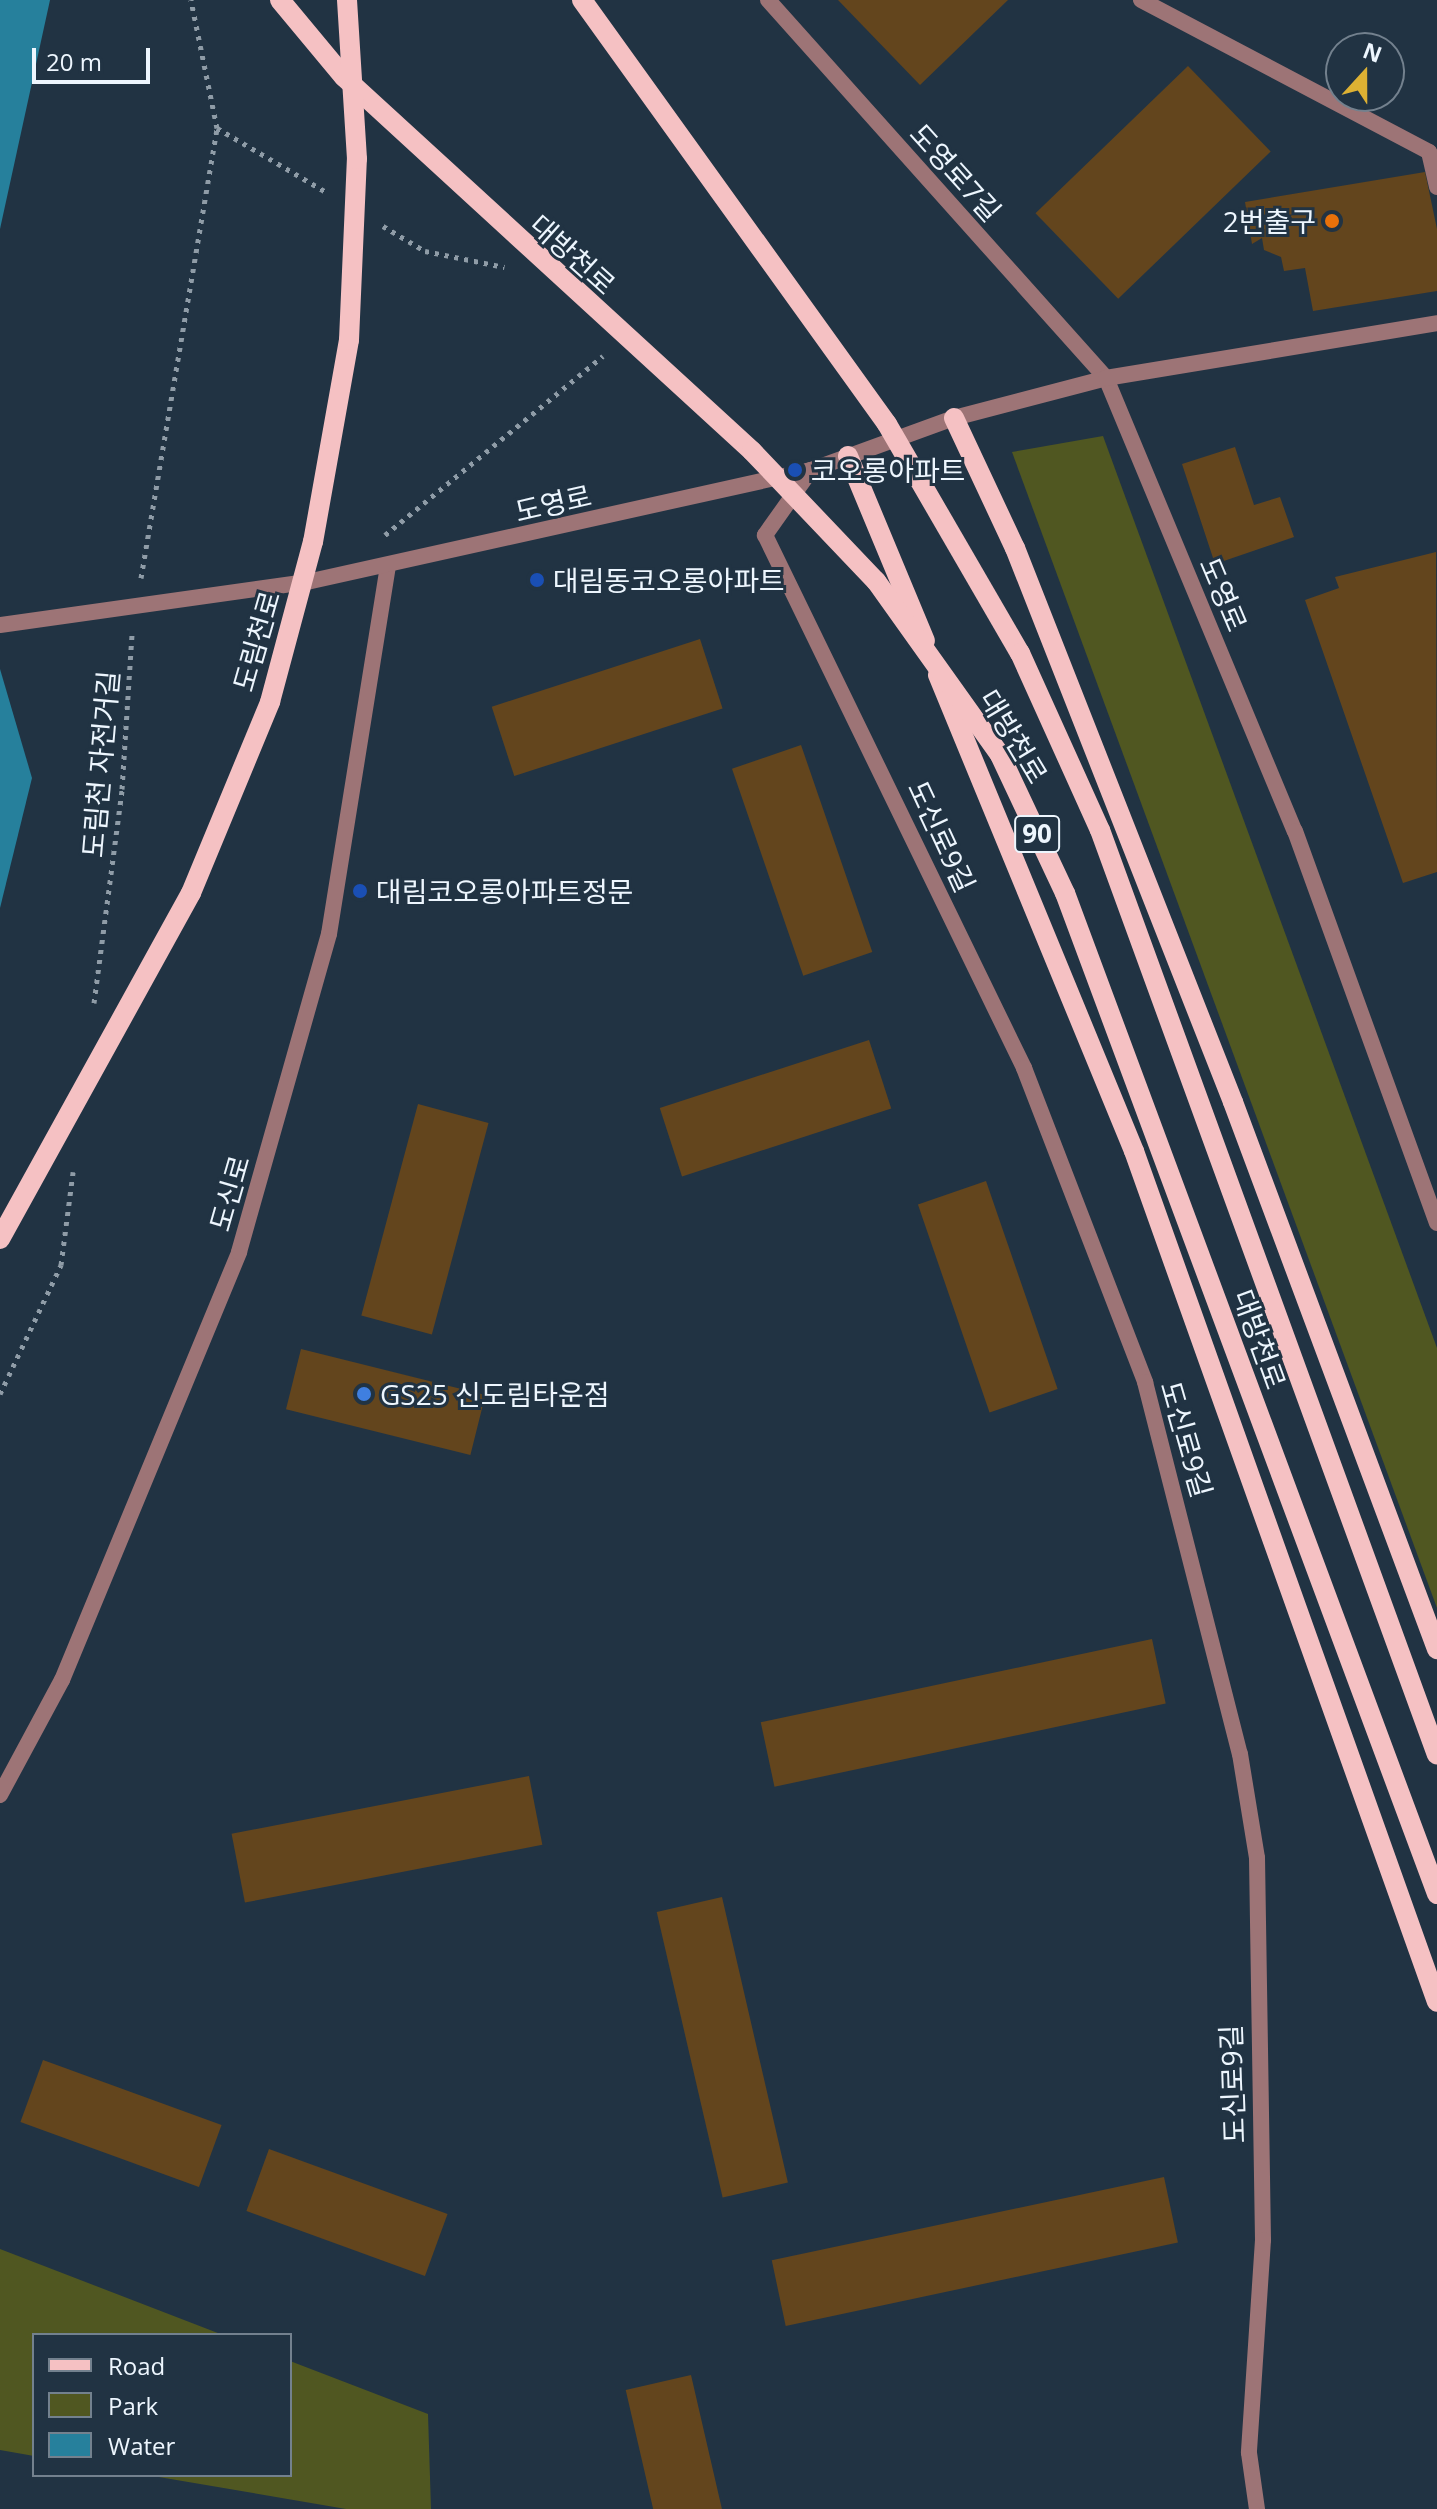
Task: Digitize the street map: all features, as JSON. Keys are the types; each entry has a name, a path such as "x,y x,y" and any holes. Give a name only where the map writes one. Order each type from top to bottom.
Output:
{"main road":[{"name":"대방천로","path":"280,0 376,108 752,451 876,581 1000,755 1065,893 1437,1894"},
{"name":"도림천로","path":"0,1239 191,893 270,702 313,542 349,340 357,159 347,0"},
{"name":"대방천로","path":"582,0 887,424 1020,653 1100,830 1437,1755"},
{"path":"954,418 1015,548 1233,1102 1437,1649"},
{"path":"848,456 1134,1151 1437,2002"}],"street":[{"name":"도영로7길","path":"768,0 1106,378"},
{"path":"1141,0 1429,152 1437,187"},
{"name":"도영로","path":"0,625 307,582 388,567 811,470 954,418 1106,378 1437,323"},
{"name":"도영로","path":"1106,378 1295,831 1437,1223"},
{"name":"도신로9길","path":"811,470 765,535 1024,1068 1145,1382 1230,1710 1257,1858 1263,2240 1249,2453 1257,2509"},
{"name":"도신로","path":"0,1795 62,1680 239,1252 329,934 388,567"}],"path":[{"path":"141,583 217,128 191,0"},
{"path":"217,128 334,197"},
{"path":"373,220 425,251 512,268"},
{"path":"335,576 616,345"},
{"name":"도림천 자전거길","path":"92,1017 133,630"},
{"path":"0,1394 61,1265 75,1156"}],"green space":[{"path":"1103,436 1437,1348 1437,1608 1012,452"},
{"path":"0,2249 218,2333 32,2333 32,2456 0,2450"},
{"path":"292,2362 428,2414 431,2509 346,2509 159,2477 292,2477"}],"water":[{"path":"0,0 50,0 0,229"},
{"path":"0,669 32,778 0,908"}],"building":[{"path":"838,0 1008,0 920,85"},
{"path":"1188,66 1271,152 1118,299 1035,213"},
{"path":"1425,172 1437,229 1437,291 1313,311 1305,268 1284,271 1281,257 1264,250 1262,238 1252,244 1245,202"},
{"path":"1235,447 1254,505 1280,497 1294,537 1215,564 1182,464"},
{"path":"1436,552 1437,872 1403,883 1305,600 1339,588 1335,577"},
{"path":"700,639 723,708 514,776 492,707"},
{"path":"801,745 872,952 803,976 732,769"},
{"path":"869,1040 891,1108 682,1176 660,1108"},
{"path":"418,1104 489,1123 432,1334 361,1316"},
{"path":"986,1181 1058,1389 990,1412 918,1204"},
{"path":"301,1349 485,1395 470,1455 286,1409"},
{"path":"1152,1639 1166,1704 774,1787 761,1722"},
{"path":"529,1776 542,1845 245,1903 232,1834"},
{"path":"722,1897 788,2182 723,2198 657,1912"},
{"path":"43,2060 222,2125 199,2187 20,2122"},
{"path":"269,2149 448,2214 425,2276 246,2211"},
{"path":"1164,2177 1178,2243 786,2326 772,2260"},
{"path":"691,2375 722,2509 653,2509 626,2390"}],"place":[{"name":"2번출구","path":"1332,221"},
{"name":"코오롱아파트","path":"795,470"},
{"name":"대림동코오롱아파트","path":"537,580"},
{"name":"대림코오롱아파트정문","path":"360,891"},
{"name":"GS25 신도림타운점","path":"364,1394"}]}
